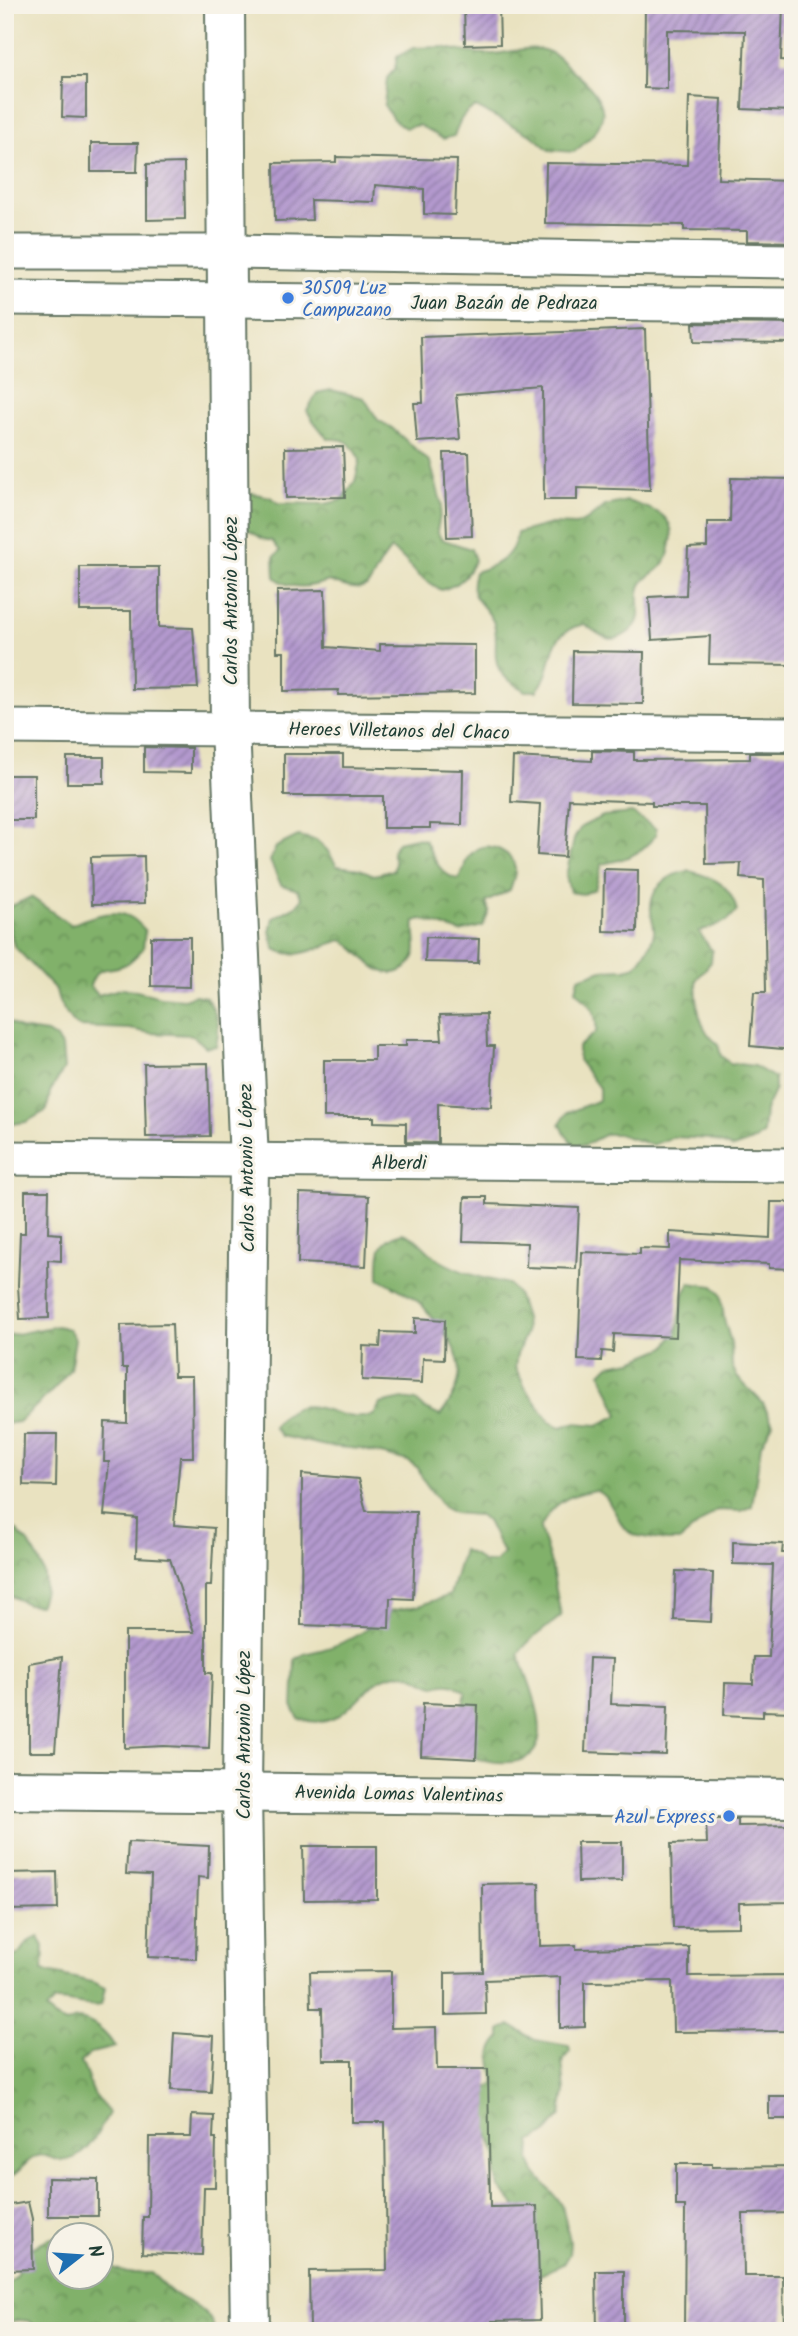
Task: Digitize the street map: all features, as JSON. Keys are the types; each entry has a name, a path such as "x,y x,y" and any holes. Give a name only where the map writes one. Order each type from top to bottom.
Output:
{"main road":[{"name":"Carlos Antonio López","path":"225,5 230,728 249,1161 242,1791 250,2331"},
{"name":"Avenida Lomas Valentinas","path":"5,1790 793,1798"}],"street":[{"path":"5,253 228,252 793,261"},
{"name":"Juan Bazán de Pedraza","path":"5,298 793,305"},
{"name":"Heroes Villetanos del Chaco","path":"5,727 793,734"},
{"name":"Alberdi","path":"5,1158 793,1165"}],"green space":[{"path":"513,5 561,5 550,13 539,16 516,11"},
{"path":"442,47 484,54 531,49 549,51 595,93 602,112 596,131 574,152 549,150 533,136 476,107 464,115 454,136 443,139 419,125 405,128 393,119 384,105 387,78 395,69 397,57 413,48"},
{"path":"331,390 364,398 378,420 392,428 430,462 442,505 437,531 441,539 471,549 475,560 458,583 441,590 418,575 391,549 369,583 357,589 329,581 294,586 275,577 274,557 280,551 272,541 263,539 241,525 242,508 251,493 270,497 278,503 325,504 342,500 355,481 360,460 348,443 340,439 328,439 307,411 317,393"},
{"path":"627,501 660,514 670,525 672,533 665,562 641,585 638,622 627,633 612,639 584,624 571,629 556,643 544,681 537,691 525,691 505,677 497,665 495,627 489,614 474,595 475,572 503,559 513,548 517,533 551,524 576,525 605,506"},
{"path":"632,813 656,829 656,835 632,855 602,864 595,889 583,894 570,892 566,876 574,839 581,827 603,816"},
{"path":"298,836 316,840 327,850 337,866 360,869 374,875 394,870 392,852 398,842 415,838 425,840 437,864 451,877 458,879 467,858 475,850 484,847 496,848 506,854 513,863 515,873 510,890 486,902 489,912 483,926 460,932 422,919 415,921 416,950 412,962 401,971 384,972 342,940 300,953 292,954 275,949 270,932 273,918 296,906 302,899 298,890 281,885 270,861 276,847"},
{"path":"689,871 706,876 726,888 737,911 727,921 699,932 712,951 711,962 696,980 698,1007 702,1023 718,1044 721,1056 730,1063 754,1066 775,1078 775,1089 765,1110 763,1133 755,1140 733,1148 710,1139 674,1137 652,1145 618,1134 606,1134 585,1145 573,1144 560,1123 567,1113 599,1100 599,1088 578,1060 578,1047 596,1032 596,1019 592,1009 576,990 579,978 602,970 636,966 653,937 653,896 668,879"},
{"path":"31,897 71,925 109,913 125,915 136,921 145,930 143,949 126,964 100,971 90,986 98,995 124,988 161,997 206,997 217,1020 216,1046 206,1047 192,1035 79,1027 71,1021 59,1002 56,990 14,946 7,908"},
{"path":"6,1020 20,1029 47,1033 55,1038 62,1047 64,1069 50,1092 47,1110 26,1122 5,1125"},
{"path":"403,1233 447,1265 509,1284 517,1294 525,1318 526,1332 515,1367 526,1389 550,1422 561,1427 573,1423 598,1425 619,1415 601,1373 609,1365 632,1361 666,1347 678,1328 684,1293 690,1283 713,1286 721,1295 731,1343 732,1366 737,1377 763,1403 773,1424 761,1445 752,1506 741,1511 717,1510 679,1541 633,1535 624,1528 606,1497 595,1490 569,1497 550,1512 540,1528 551,1564 561,1616 532,1638 518,1654 535,1699 539,1720 539,1738 533,1752 520,1760 499,1762 468,1756 458,1725 466,1693 452,1684 435,1686 408,1674 388,1676 365,1692 344,1712 332,1719 318,1722 299,1719 293,1708 295,1660 298,1657 355,1636 370,1626 383,1612 418,1606 450,1595 463,1550 484,1563 496,1562 503,1553 487,1521 477,1515 454,1513 443,1507 418,1468 408,1461 361,1449 326,1446 281,1436 273,1427 286,1414 310,1406 360,1417 374,1415 380,1404 403,1399 416,1401 440,1416 449,1403 459,1381 460,1370 454,1348 421,1304 379,1278 381,1249 388,1240"},
{"path":"57,1326 69,1329 75,1339 70,1369 55,1388 19,1422 5,1424 5,1336"},
{"path":"5,1520 38,1558 44,1581 39,1605 27,1604 5,1593"},
{"path":"38,1936 44,1946 43,1971 92,1982 105,1988 101,2005 54,2001 46,2010 66,2023 78,2019 89,2022 104,2033 115,2047 91,2053 81,2061 94,2094 109,2113 90,2145 76,2157 58,2160 40,2155 15,2174 5,2178 5,1963"},
{"path":"510,2025 535,2040 569,2046 570,2052 562,2061 565,2092 561,2115 546,2133 531,2142 530,2161 535,2172 562,2205 570,2241 569,2254 563,2264 536,2277 515,2205 499,2187 496,2175 497,2157 483,2118 486,2090 495,2082 491,2053 500,2038 500,2031"},
{"path":"45,2241 46,2290 116,2290 116,2269 127,2273 151,2273 173,2293 204,2312 214,2331 38,2331 30,2321 5,2323 5,2285 14,2278 21,2261 31,2249"}],"building":[{"path":"464,5 499,5 500,44 465,45"},
{"path":"645,5 783,5 781,60 793,61 793,111 742,109 745,31 667,30 667,89 644,88"},
{"path":"63,77 86,77 86,118 62,117"},
{"path":"689,97 722,99 718,179 793,181 793,242 747,241 747,231 684,230 684,225 545,223 546,163 687,165"},
{"path":"91,143 138,143 137,172 91,172"},
{"path":"336,157 457,160 455,215 424,214 424,189 375,185 374,202 311,200 312,220 275,221 274,163 336,162"},
{"path":"184,163 185,219 147,220 147,164"},
{"path":"693,323 793,324 793,343 694,342"},
{"path":"645,329 650,490 577,488 577,500 544,500 543,388 456,395 460,439 417,442 414,403 423,403 421,337"},
{"path":"343,447 345,497 286,498 285,448"},
{"path":"444,453 469,453 472,536 447,537"},
{"path":"731,478 793,479 793,665 709,664 710,636 652,640 649,597 686,595 688,548 707,547 707,522 730,522"},
{"path":"80,567 159,567 159,627 193,628 198,688 132,689 131,611 80,611"},
{"path":"325,590 326,647 380,651 380,644 475,645 475,693 338,695 339,690 284,691 284,652 277,652 277,591"},
{"path":"573,651 644,652 643,704 572,703"},
{"path":"144,747 191,748 191,773 144,772"},
{"path":"592,751 634,752 634,760 750,759 750,753 793,753 793,1050 750,1046 754,992 766,992 764,880 740,878 741,863 706,864 705,806 652,806 652,802 569,799 565,857 537,855 540,804 511,802 513,757 592,761"},
{"path":"284,754 343,754 343,767 463,770 462,825 430,824 430,828 383,828 383,796 284,796"},
{"path":"67,757 104,757 104,783 67,783"},
{"path":"5,775 34,775 34,820 5,820"},
{"path":"144,856 145,903 92,904 91,857"},
{"path":"604,869 638,870 637,932 603,931"},
{"path":"151,937 190,937 190,987 151,986"},
{"path":"426,937 479,939 478,963 425,962"},
{"path":"486,1014 487,1046 494,1046 491,1107 438,1104 438,1143 406,1142 406,1123 374,1122 374,1117 324,1117 324,1060 374,1060 374,1046 406,1046 406,1040 442,1040 440,1015"},
{"path":"208,1063 210,1136 146,1137 144,1064"},
{"path":"25,1191 49,1191 48,1233 61,1234 61,1261 48,1260 49,1318 20,1319 20,1233 25,1233"},
{"path":"300,1193 369,1196 366,1266 298,1263"},
{"path":"465,1197 487,1197 487,1204 579,1208 576,1269 526,1267 527,1243 463,1241"},
{"path":"771,1202 793,1202 793,1269 769,1268 769,1264 679,1260 676,1337 614,1334 613,1352 602,1351 601,1361 578,1360 582,1252 640,1254 640,1248 670,1249 670,1232 770,1238"},
{"path":"415,1318 445,1320 444,1359 423,1358 422,1383 362,1380 363,1346 380,1347 381,1332 415,1333"},
{"path":"172,1324 174,1376 192,1376 193,1457 180,1457 174,1525 214,1528 211,1586 206,1586 206,1673 212,1673 209,1748 125,1748 125,1632 194,1632 170,1559 136,1557 137,1518 104,1515 109,1462 104,1462 105,1422 127,1423 127,1368 122,1368 121,1325"},
{"path":"24,1434 57,1434 56,1486 23,1485"},
{"path":"302,1474 358,1479 366,1511 416,1512 413,1599 390,1598 389,1628 301,1625"},
{"path":"733,1542 783,1544 782,1553 793,1553 793,1712 763,1711 763,1717 724,1715 725,1683 753,1684 754,1657 769,1657 773,1565 733,1564"},
{"path":"676,1571 713,1573 711,1622 674,1620"},
{"path":"62,1657 55,1752 29,1752 29,1663"},
{"path":"589,1658 613,1659 611,1704 668,1706 666,1755 585,1752"},
{"path":"423,1703 478,1705 476,1759 421,1756"},
{"path":"706,1819 738,1819 738,1826 793,1825 793,1897 790,1902 739,1903 739,1927 673,1928 671,1844 707,1843"},
{"path":"128,1842 209,1846 208,1878 198,1877 196,1959 148,1957 151,1875 126,1874"},
{"path":"577,1842 622,1842 622,1881 578,1882"},
{"path":"303,1846 377,1846 377,1899 304,1900"},
{"path":"57,1872 58,1909 5,1910 5,1873"},
{"path":"539,1883 540,1946 576,1945 576,1949 689,1947 689,1976 793,1975 793,2031 673,2032 672,1981 585,1982 585,2027 560,2028 560,1977 485,1980 486,2014 445,2015 445,1973 483,1972 482,1884"},
{"path":"391,1971 391,2028 436,2027 437,2069 488,2069 490,2207 537,2206 540,2320 492,2321 492,2331 388,2331 388,2328 310,2330 309,2271 387,2270 385,2122 352,2122 352,2060 323,2060 322,2008 311,2008 310,1972"},
{"path":"174,2033 214,2036 211,2092 171,2090"},
{"path":"769,2096 793,2096 793,2119 769,2119"},
{"path":"192,2115 214,2116 213,2138 216,2138 215,2187 204,2187 202,2255 142,2253 143,2217 148,2217 149,2137 191,2137"},
{"path":"676,2164 712,2164 712,2167 793,2166 793,2213 743,2214 744,2276 783,2276 784,2331 684,2331 685,2206 676,2206"},
{"path":"48,2178 98,2179 98,2216 48,2216"},
{"path":"28,2202 32,2219 33,2269 6,2270 5,2206"},
{"path":"596,2271 624,2271 624,2331 597,2331"}],"place":[{"name":"30509 Luz Campuzano","path":"288,298"},
{"name":"Azul Express","path":"729,1816"}]}
